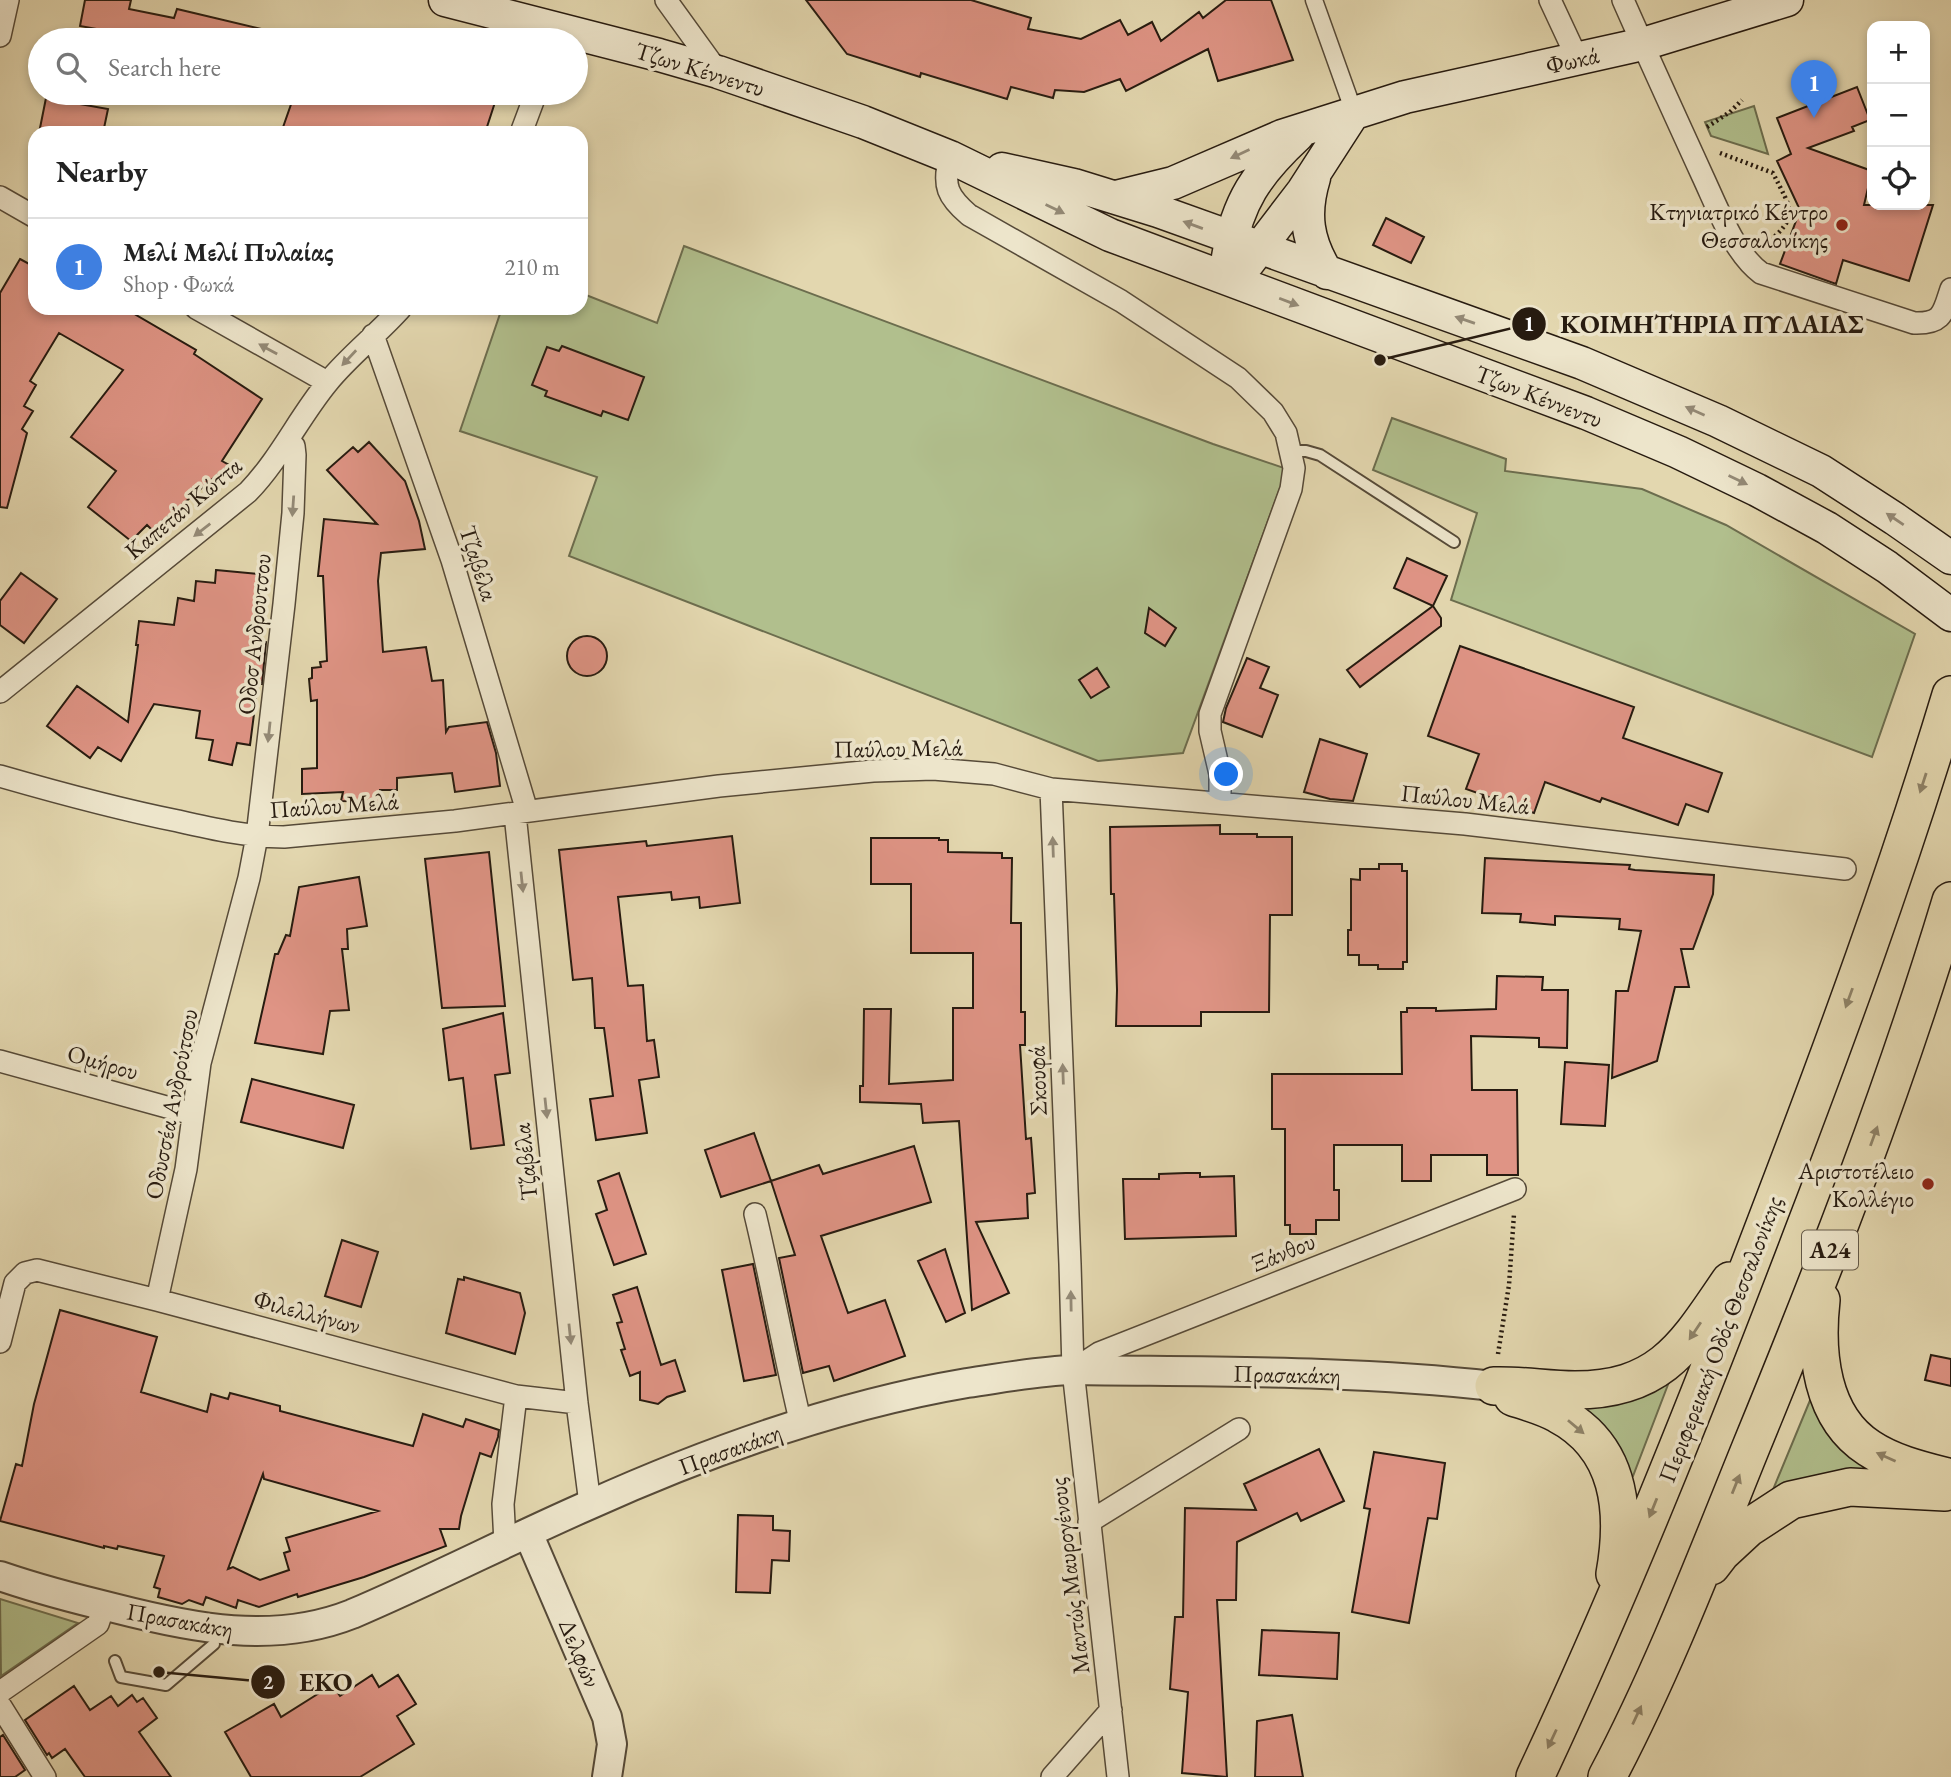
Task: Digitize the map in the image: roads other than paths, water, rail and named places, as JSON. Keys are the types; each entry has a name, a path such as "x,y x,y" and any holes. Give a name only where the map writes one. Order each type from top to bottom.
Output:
{"highway":[{"name":"Περιφερειακή Οδός Θεσσαλονίκης","path":"1535,1777 1601,1632 1712,1365 1892,877 1951,695"},
{"name":"Α24","path":"1608,1777 1692,1593 1830,1251 1880,1118 1951,901"},
{"path":"1493,1386 1594,1389 1623,1384 1654,1371 1686,1345 1761,1234"},
{"path":"1830,1251 1822,1294 1819,1343 1823,1374 1833,1406 1847,1428 1870,1449 1907,1465 1951,1478"},
{"path":"1493,1386 1510,1396 1544,1407 1572,1423 1600,1452 1612,1474 1618,1497 1618,1541 1613,1584 1601,1632"},
{"path":"1692,1593 1721,1553 1748,1528 1791,1500 1850,1487 1951,1492"}],"main road":[{"name":"Τζων Κέννεντυ","path":"445,0 536,28"},
{"name":"Φωκά","path":"1244,243 1236,219 1253,186 1280,152 1304,129 1432,90 1643,44 1787,0"},
{"name":"Τζων Κέννεντυ","path":"588,42 718,72 863,122 950,157 1110,235 1586,413 1678,452 1827,528 1887,567 1940,607"},
{"name":"Φωκά","path":"1230,280 1244,243 1317,169 1354,113"},
{"path":"1115,197 1180,180 1267,141 1304,129"},
{"name":"Τζων Κέννεντυ","path":"950,157 1115,197 1583,363 1718,421 1821,471 1951,558"},
{"path":"1317,169 1310,193 1307,230 1327,273"}],"street":[{"path":"0,36 8,0"},
{"path":"667,0 718,72"},
{"path":"1314,0 1354,113"},
{"path":"1550,0 1578,60"},
{"path":"1623,0 1704,179 1745,257 1761,273 1914,323 1928,324 1942,315 1951,289"},
{"path":"524,126 532,105"},
{"path":"950,157 946,186 953,201 961,208 1121,301 1238,378 1273,412 1286,433 1294,468 1291,489 1210,714 1210,730 1220,774 1220,802"},
{"path":"0,197 28,213"},
{"path":"208,315 327,382"},
{"name":"Καπετάν Κώττα","path":"0,692 237,501 262,475 288,441 327,382 394,315"},
{"name":"Τζαβέλα","path":"373,335 452,560 521,812 577,1403 590,1504"},
{"name":"Οδοσ Ανδρουτσου","path":"257,836 293,513 295,455 294,446 288,441"},
{"name":"Παύλου Μελά","path":"0,776 147,815 257,836 284,837 389,829 719,786 873,771 933,769 993,774 1051,789 1465,824 1845,869"},
{"name":"Σκουφά","path":"1051,789 1073,1370"},
{"name":"Οδυσσέα Ανδρούτσου","path":"157,1300 183,1182 200,1063 249,878 257,836"},
{"name":"Ομήρου","path":"0,1061 192,1114"},
{"name":"Ξάνθου","path":"1073,1370 1099,1353 1515,1189"},
{"path":"755,1214 801,1424"},
{"name":"Φιλελλήνων","path":"0,1342 15,1283 25,1273 37,1270 516,1396 577,1403"},
{"name":"Πρασακάκη","path":"0,1576 170,1622 210,1629 269,1632 306,1627 352,1614 590,1504 712,1455 801,1424 894,1398 946,1387 1034,1372 1073,1370 1353,1375 1493,1386"},
{"name":"Μαντώς Μαυρογένους","path":"1073,1370 1118,1777"},
{"path":"516,1396 502,1504 517,1538"},
{"path":"1088,1522 1240,1429"},
{"name":"Δελφών","path":"517,1538 607,1717 612,1744 607,1777"},
{"path":"0,1692 98,1624 104,1606"},
{"path":"0,1705 45,1777"},
{"path":"1052,1777 1111,1710"}],"lane":[{"path":"1291,451 1320,455 1454,542"},
{"path":"115,1661 121,1677 166,1685 214,1644"}],"place":[{"name":"Μελί Μελί Πυλαίας","path":"1814,118"},
{"name":"Κτηνιατρικό Κέντρο Θεσσαλονίκης","path":"1842,225"},
{"name":"ΚΟΙΜΗΤΗΡΙΑ ΠΥΛΑΙΑΣ","path":"1380,360"},
{"name":"Αριστοτέλειο Κολλέγιο","path":"1928,1184"},
{"name":"EKO","path":"159,1672"}]}
